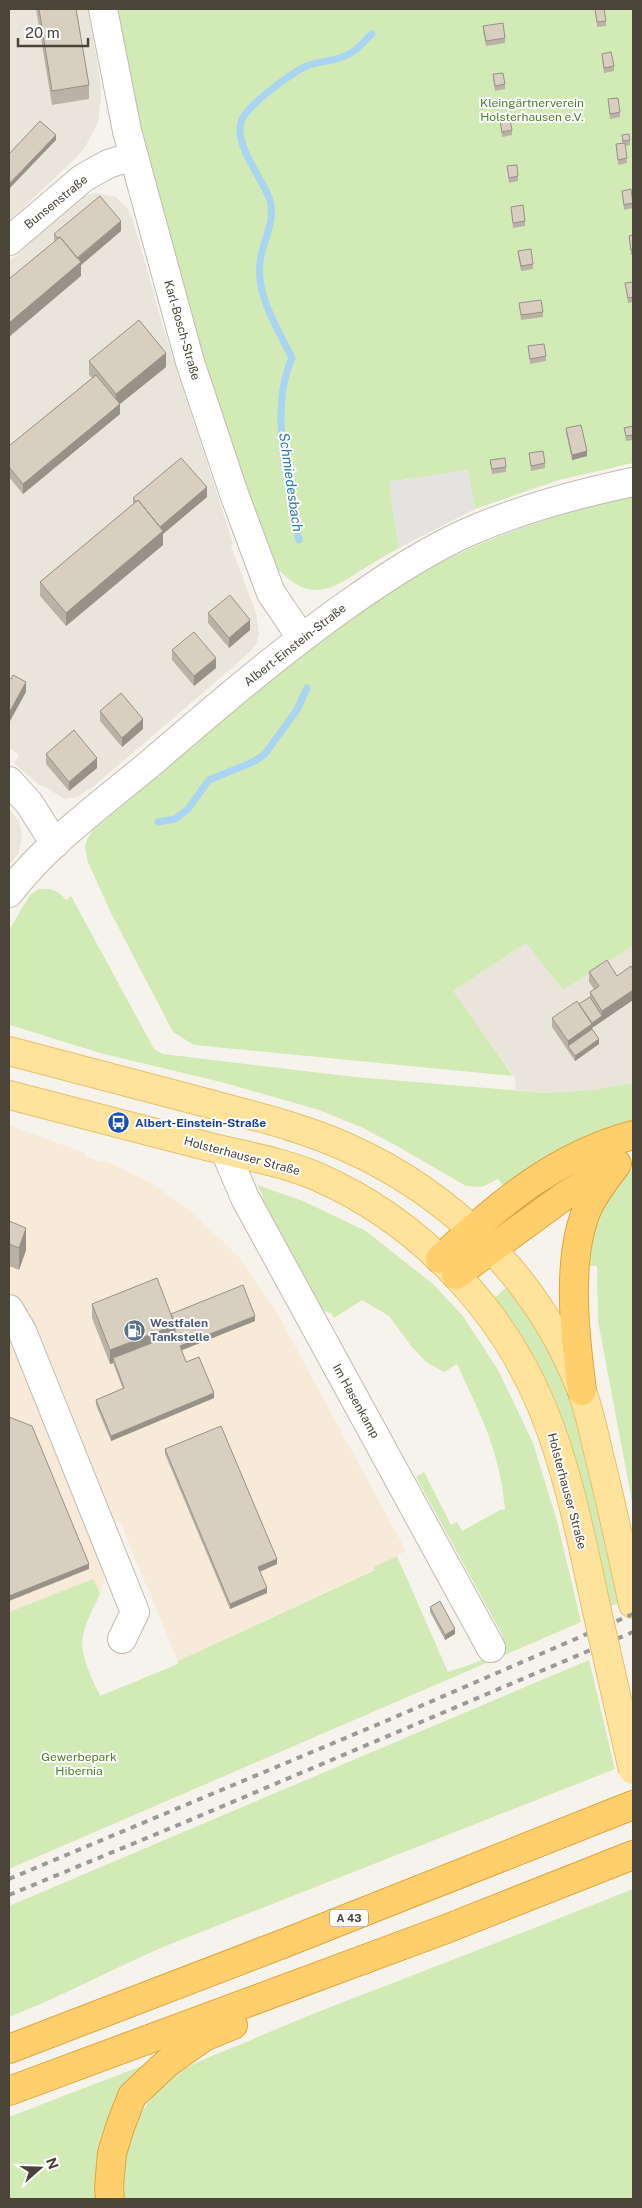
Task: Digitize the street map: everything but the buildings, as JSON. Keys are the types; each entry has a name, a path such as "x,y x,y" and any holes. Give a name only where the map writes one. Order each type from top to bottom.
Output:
{"highway":[{"path":"482,1238 501,1204 556,1168 594,1148 633,1135"},
{"path":"448,1267 482,1238 625,1160"},
{"path":"582,1391 576,1335 575,1257 584,1218 590,1205 603,1182 625,1160"},
{"name":"A 43","path":"9,2049 284,1944 633,1805"},
{"path":"9,2091 446,1929 633,1855"},
{"path":"110,2199 109,2187 112,2153 132,2096 167,2063 204,2037 403,1959 446,1929"}],"main road":[{"path":"9,1051 252,1116 311,1133 346,1146 410,1181 439,1201 482,1238 539,1308 562,1347 582,1391 613,1510 633,1601"},
{"name":"Holsterhauser Straße","path":"9,1095 225,1151 271,1161 317,1177 379,1210 415,1236 448,1267 488,1313 508,1341 526,1370 542,1406 567,1482 633,1770"}],"street":[{"name":"Karl-Bosch-Straße","path":"103,9 133,156 190,362 233,491 271,593 301,637"},
{"name":"Bunsenstraße","path":"9,241 83,178 108,164 133,156"},
{"name":"Albert-Einstein-Straße","path":"9,893 36,861 55,844 301,637 395,572 464,534 516,513 578,493 633,482"},
{"path":"9,781 29,803 55,844"},
{"name":"Im Hasenkamp","path":"225,1151 245,1198 491,1648"},
{"path":"9,1309 22,1331 135,1612 122,1638"}],"shaded area":[{"path":"9,9 88,9 100,79 101,98 98,122 85,147 77,157 9,221"},
{"path":"95,193 116,197 129,210 132,217 164,330 233,543 231,546 256,613 259,634 256,644 249,653 94,786 77,797 64,799 46,787 39,785 14,763 19,755 9,747 9,262 80,198"},
{"path":"468,470 475,509 399,548 389,482"},
{"path":"9,809 19,821 22,836 18,854 9,865"},
{"path":"526,943 563,990 633,946 633,1083 593,1090 546,1093 516,1090 515,1078 452,991"},
{"path":"9,1125 85,1153 85,1157 103,1162 104,1160 151,1183 192,1212 238,1256 275,1309 406,1551 374,1567 375,1569 178,1661 119,1520 92,1533 106,1572 100,1594 93,1579 9,1612"}],"green space":[{"name":"Kleingärtnerverein Holsterhausen e.V.","path":"113,9 633,9 633,463 559,480 475,509 468,470 389,482 399,548 345,580 324,589 303,588 280,571 273,574 210,396 143,154"},
{"path":"633,496 633,946 563,990 526,943 453,991 513,1076 194,1045 173,1032 111,913 88,862 85,847 87,839 93,830 303,653 362,608 404,582 431,567 515,530 573,511"},
{"path":"38,889 54,890 66,900 71,896 154,1049 163,1054 355,1077 546,1093 593,1090 633,1083 633,1125 505,1188 498,1179 482,1187 466,1186 363,1128 319,1110 225,1083 100,1053 9,1025 9,930 30,895"},
{"path":"633,1169 633,1507 598,1321 597,1266 586,1266 591,1239 606,1200 623,1178"},
{"name":"Gewerbepark Hibernia","path":"257,1185 303,1201 366,1231 433,1284 463,1316 498,1370 533,1443 557,1521 581,1622 9,1869 9,1612 93,1579 100,1594 90,1614 82,1642 87,1666 100,1696 178,1664 178,1661 375,1570 374,1567 397,1556 448,1672 482,1660 501,1644 503,1636 416,1477 424,1472 451,1525 457,1522 462,1531 505,1509 499,1469 494,1451 457,1364 444,1372 426,1362 411,1346 389,1316 362,1300 334,1318 331,1313 320,1310 263,1203 262,1194"},
{"path":"508,1286 538,1332 559,1371 573,1408 622,1602 608,1607 493,1299"},
{"path":"589,1660 615,1769 168,1945 9,2017 9,1906"},
{"path":"633,1889 633,2199 124,2199 123,2184 126,2154 135,2125 150,2100 168,2080 177,2074 208,2058 312,2014"},
{"path":"144,2065 139,2075 116,2102 105,2125 98,2149 96,2199 9,2199 9,2117"}],"waterway":[{"name":"Schmiedesbach","path":"299,540 286,472 281,425 285,379 292,358 269,312 261,288 260,263 270,224 270,200 243,147 240,125 249,110 264,95 284,80 309,65 345,56 355,50 372,34"},
{"name":"Schmiedesbach","path":"158,822 175,819 188,809 209,780 253,762 264,755 297,710 307,688"}],"railway":[{"path":"9,1879 386,1721 633,1614"},
{"path":"9,1895 633,1632"}],"place":[{"name":"Albert-Einstein-Straße","path":"119,1123"},
{"name":"Westfalen Tankstelle","path":"134,1330"}]}
